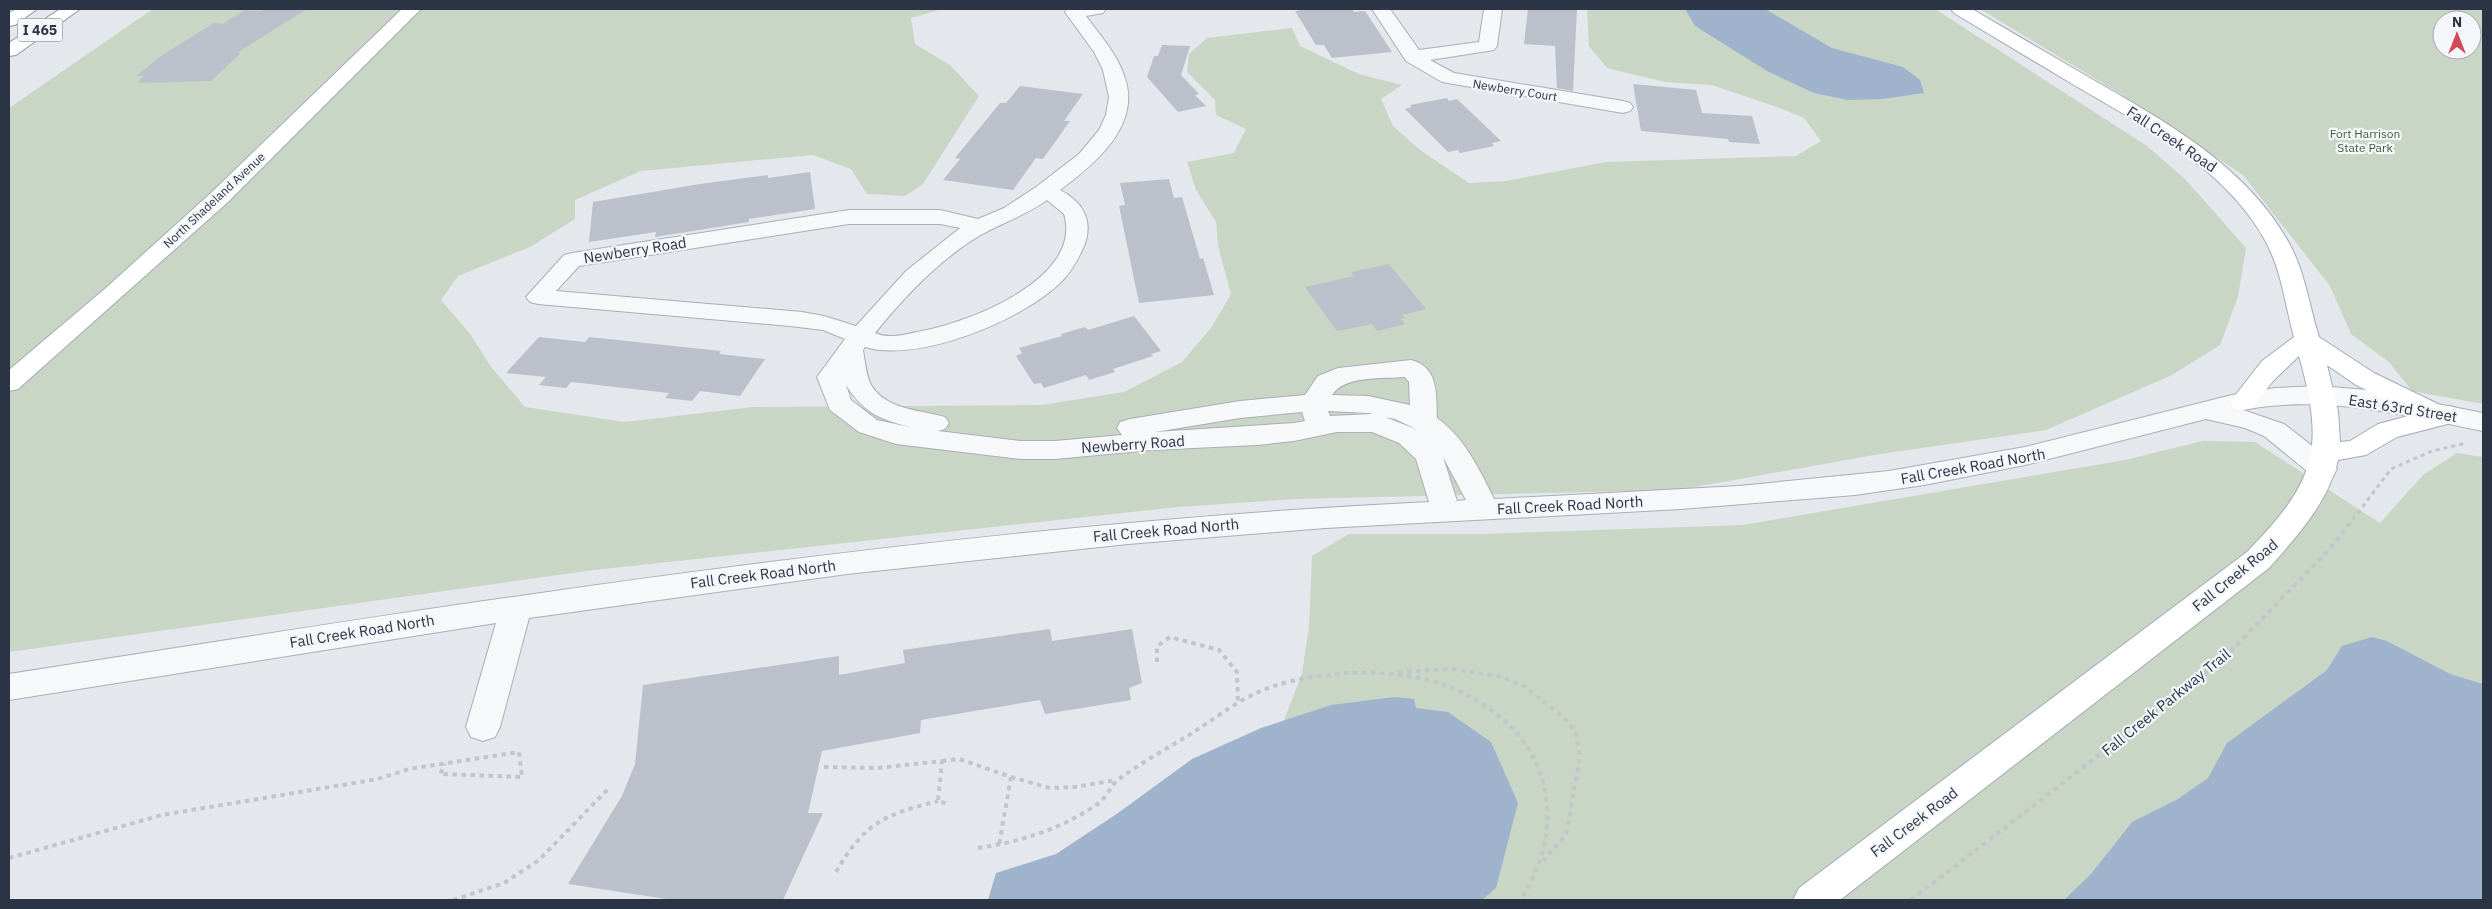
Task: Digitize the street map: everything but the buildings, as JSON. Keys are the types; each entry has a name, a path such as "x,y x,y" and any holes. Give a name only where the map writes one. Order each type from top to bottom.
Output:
{"main road":[{"name":"I 465","path":"9,21 28,9"},
{"name":"I 465","path":"9,50 71,9"},
{"name":"North Shadeland Avenue","path":"9,383 115,292 226,191 412,9"},
{"name":"Fall Creek Road","path":"1812,900 2258,560 2282,536 2300,512 2320,480 2325,460 2326,412 2297,296 2279,244 2254,206 2226,176 2171,135 1960,9"},
{"path":"2243,402 2256,382 2289,349 2307,340 2365,379 2444,419"},
{"path":"2325,460 2356,449 2388,430 2444,419"}],"street":[{"name":"Newberry Road","path":"1098,9 1074,12 1114,72 1119,93 1115,116 1109,130 1091,154 1076,168 1017,211 980,226 935,257 907,281 855,342 830,377 839,404 868,426 896,435 1021,450 1055,450 1151,441 1257,436 1316,415 1362,404 1399,410 1424,422 1448,444 1485,510"},
{"name":"Newberry Court","path":"1381,9 1414,57 1430,70 1456,80 1623,107"},
{"path":"1414,57 1488,46 1493,9"},
{"name":"Newberry Road","path":"980,226 940,217 849,217 572,260 538,297 824,323 855,342 885,344 927,339 975,325 1012,307 1034,293 1054,276 1070,254 1077,229 1077,217 1072,207 1062,199 1045,191"},
{"path":"1316,415 1327,382 1347,374 1411,368 1422,380 1424,422"},
{"name":"Fall Creek Road North","path":"9,687 516,607 770,573 1008,545 1269,521 1748,495 1908,478 2043,453 2243,402 2293,395 2322,396"},
{"name":"East 63rd Street","path":"2322,396 2444,419 2483,422"},
{"path":"2208,412 2252,421 2274,430 2325,460"},
{"name":"Newberry Road","path":"1316,415 1337,423 1375,423 1410,437 1429,455 1446,512"},
{"path":"484,727 516,607"}],"path":[{"name":"Fall Creek Parkway Trail","path":"1911,900 2221,661 2328,550 2391,470 2432,451 2462,444 2444,419"},
{"path":"1157,662 1157,646 1170,637 1220,650 1237,672 1238,704"},
{"path":"978,848 1000,845 1039,834 1073,817 1100,802 1117,780 1238,704 1274,687 1343,673 1390,673 1437,669 1481,672 1503,677 1525,687 1562,716 1575,731 1580,757 1566,835 1541,862"},
{"path":"1390,673 1421,677 1457,689 1483,703 1515,730 1534,755 1544,779 1547,821 1546,847 1539,869 1520,900"},
{"path":"9,858 162,815 378,779 409,769 519,752 522,776 440,774 445,764"},
{"path":"824,767 878,768 959,759 1050,788 1075,787 1117,780"},
{"path":"938,801 942,761"},
{"path":"1000,845 1011,777"},
{"path":"453,900 504,883 539,860 608,789"},
{"path":"836,872 854,843 873,823 897,811 938,801 949,804"},
{"path":"461,900 465,896"}],"green space":[{"path":"153,9 942,9 911,18 915,44 950,65 979,96 923,184 905,196 867,194 851,169 813,155 641,171 575,200 575,219 530,247 458,276 441,300 471,335 491,367 525,407 625,422 753,407 1042,405 1124,392 1182,362 1211,328 1231,294 1218,246 1216,222 1196,190 1187,162 1234,153 1246,129 1216,115 1215,100 1187,72 1189,54 1207,38 1292,28 1300,46 1359,74 1402,85 1381,99 1393,126 1420,150 1469,183 1506,181 1606,162 1796,156 1821,141 1804,118 1777,107 1712,85 1665,82 1607,68 1589,46 1587,9 1935,9 2147,146 2186,180 2246,248 2238,297 2220,345 2172,375 2046,430 1874,455 1678,490 1295,499 1178,507 594,570 9,652 9,108"},
{"name":"Fort Harrison State Park","path":"1980,9 2483,9 2483,404 2412,391 2389,362 2351,334 2330,286 2243,175 2114,90"},
{"path":"2203,441 2255,442 2380,523 2423,475 2457,453 2483,457 2483,900 1105,900 1243,825 1302,674 1309,626 1312,556 1349,534 1483,534 1743,525 2125,460"}],"water":[{"path":"1685,9 1765,9 1832,48 1903,67 1920,80 1924,93 1883,99 1848,100 1814,93 1767,71 1695,26"},
{"path":"2372,637 2387,641 2450,674 2483,684 2483,900 2064,900 2091,874 2132,822 2178,799 2208,778 2227,743 2327,670 2342,646"},
{"path":"1394,697 1414,699 1416,708 1448,712 1491,742 1518,803 1496,888 1482,900 988,900 996,873 1056,854 1118,813 1192,759 1261,728 1331,705"}]}
